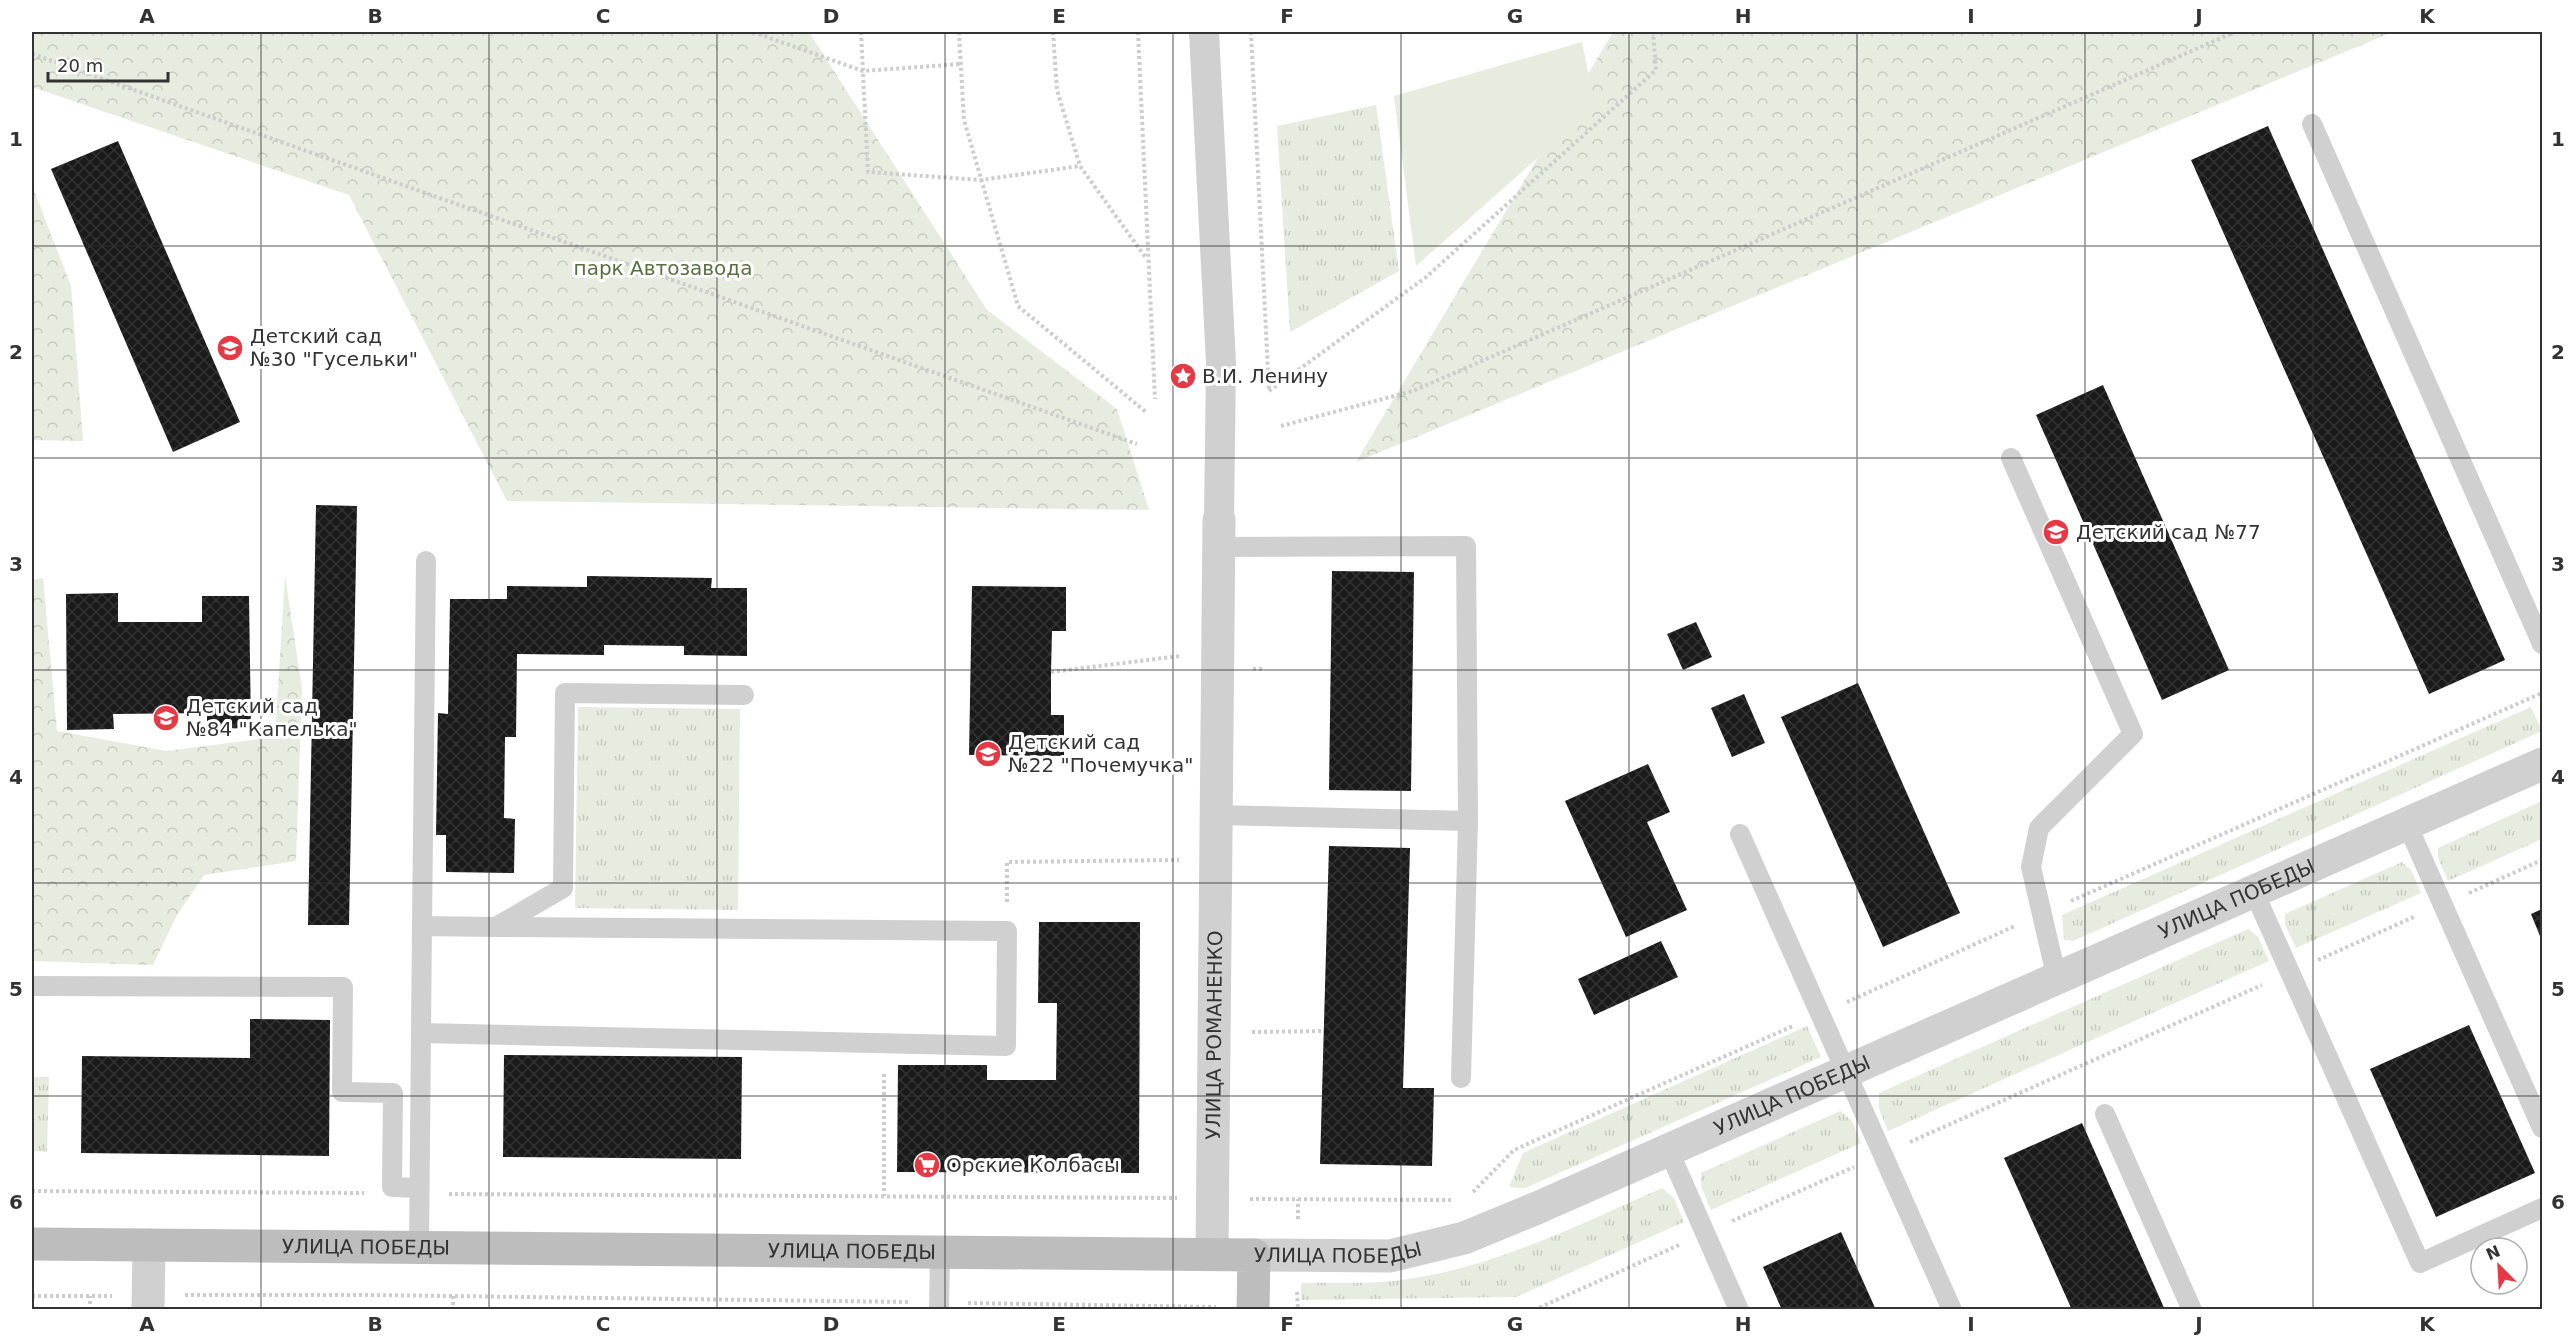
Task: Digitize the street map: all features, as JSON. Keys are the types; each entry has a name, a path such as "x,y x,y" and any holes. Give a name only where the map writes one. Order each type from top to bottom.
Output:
{"main road":[{"name":"УЛИЦА ПОБЕДЫ","path":"32,1244 1254,1255"},
{"path":"1253,1309 1254,1255"}],"street":[{"path":"1204,32 1221,363 1219,533"},
{"name":"УЛИЦА РОМАНЕНКО","path":"1212,1254 1219,533"},
{"name":"УЛИЦА ПОБЕДЫ","path":"1254,1255 1390,1256 1464,1238 1669,1151 2542,764"},
{"path":"148,1302 149,1245"}],"lane":[{"path":"2312,124 2542,644"},
{"path":"2011,458 2133,734 2039,828 2031,867 2057,980"},
{"path":"1219,533 1466,546 1468,821 1461,1078"},
{"path":"419,1248 426,561"},
{"path":"496,927 563,888 565,693 744,695"},
{"path":"1215,815 1468,821"},
{"path":"2406,824 2542,1128"},
{"path":"1740,834 1952,1310"},
{"path":"2254,892 2420,1263 2542,1208"},
{"path":"421,1033 1006,1046 1007,931 422,926"},
{"path":"32,986 343,987 342,1092 393,1093 392,1187 419,1190"},
{"path":"2104,1113 2192,1310"},
{"path":"1669,1151 1739,1310"},
{"path":"939,1306 940,1252"}],"path":[{"path":"753,32 863,71 961,64"},
{"path":"861,32 868,172 981,180 1080,166"},
{"path":"959,32 964,120 1018,306 1146,412"},
{"path":"1053,32 1057,90 1080,166 1147,259"},
{"path":"1138,32 1155,399"},
{"path":"1251,32 1269,392 1425,278 1656,70 1653,32"},
{"path":"1281,426 1413,391 2235,32"},
{"path":"32,54 1137,444"},
{"path":"1052,672 1190,655"},
{"path":"1468,1195 1475,1191 1514,1150 2542,693"},
{"path":"1007,931 1007,862 1189,860"},
{"path":"1534,1310 2542,860"},
{"path":"1256,1032 1324,1031"},
{"path":"884,1044 884,1196"},
{"path":"32,1191 419,1190 1460,1200"},
{"path":"32,1296 90,1296 148,1302 453,1296 939,1306 1253,1309"},
{"path":"90,1296 90,1310"},
{"path":"453,1296 453,1310"}],"green space":[{"name":"парк Автозавода","path":"32,32 809,32 987,310 1117,409 1149,510 507,501 349,195 32,87"},
{"path":"1613,32 2393,32 1356,462"},
{"path":"1582,42 1595,107 1416,266 1394,96"},
{"path":"1376,105 1399,271 1290,332 1277,126"},
{"path":"32,185 71,286 83,441 32,440"},
{"path":"285,576 302,689 296,861 204,875 177,915 153,965 32,961 32,580 43,578 57,731 167,751 275,737"},
{"path":"578,707 740,709 738,910 575,908"},
{"path":"2531,707 2542,731 2073,941 2064,940 2062,915"},
{"path":"2542,801 2542,839 2448,881 2438,858 2438,848"},
{"path":"2402,862 2411,870 2421,893 2296,948 2285,925 2285,914"},
{"path":"2248,929 2258,937 2269,961 1888,1131 1879,1109 1879,1093"},
{"path":"1807,1026 1821,1057 1525,1188 1509,1187 1523,1153"},
{"path":"32,1077 49,1077 47,1152 32,1151"},
{"path":"1840,1111 1852,1121 1861,1143 1711,1210 1701,1186 1701,1173"},
{"path":"1662,1188 1674,1198 1684,1222 1516,1297 1301,1300 1301,1283 1393,1281 1463,1268 1531,1245"}],"building":[{"path":"2268,126 2505,660 2429,694 2191,160"},
{"path":"118,141 240,422 173,452 51,169"},
{"path":"2103,385 2229,670 2162,700 2036,415"},
{"path":"316,505 357,506 349,925 308,925"},
{"path":"1332,571 1414,572 1411,791 1329,790"},
{"path":"587,576 712,578 711,588 747,588 747,656 684,655 684,646 604,645 604,655 517,654 516,737 505,737 504,818 515,819 514,873 446,872 446,835 436,835 438,713 448,714 450,599 507,599 507,586 587,587"},
{"path":"972,586 1066,587 1066,631 1052,631 1051,672 1051,715 1064,715 1064,756 969,755"},
{"path":"118,593 118,622 202,622 202,596 249,596 251,728 207,729 207,713 113,714 114,729 67,730 66,594"},
{"path":"1696,622 1712,657 1683,670 1667,634"},
{"path":"1858,683 1960,913 1883,947 1781,717"},
{"path":"1744,694 1765,743 1732,757 1711,708"},
{"path":"1648,764 1670,812 1647,822 1687,910 1626,937 1565,801"},
{"path":"1329,846 1410,848 1403,1088 1434,1088 1432,1166 1320,1164"},
{"path":"2542,909 2542,941 2531,914"},
{"path":"1039,922 1140,922 1139,1173 897,1172 898,1065 987,1065 987,1080 1056,1080 1057,1003 1038,1003"},
{"path":"1661,941 1678,977 1594,1015 1578,979"},
{"path":"250,1019 330,1020 329,1156 81,1153 82,1056 250,1058"},
{"path":"2469,1025 2535,1173 2436,1217 2370,1069"},
{"path":"504,1055 742,1057 741,1159 503,1157"},
{"path":"2082,1123 2165,1310 2072,1310 2004,1158"},
{"path":"1841,1232 1876,1310 1782,1310 1763,1267"}],"place":[{"name":"Детский сад №30 \"Гусельки\"","path":"230,348"},
{"name":"В.И. Ленину","path":"1183,376"},
{"name":"Детский сад №77","path":"2056,532"},
{"name":"Детский сад №84 \"Капелька\"","path":"166,718"},
{"name":"Детский сад №22 \"Почемучка\"","path":"988,754"},
{"name":"Орские Колбасы","path":"927,1165"}]}
